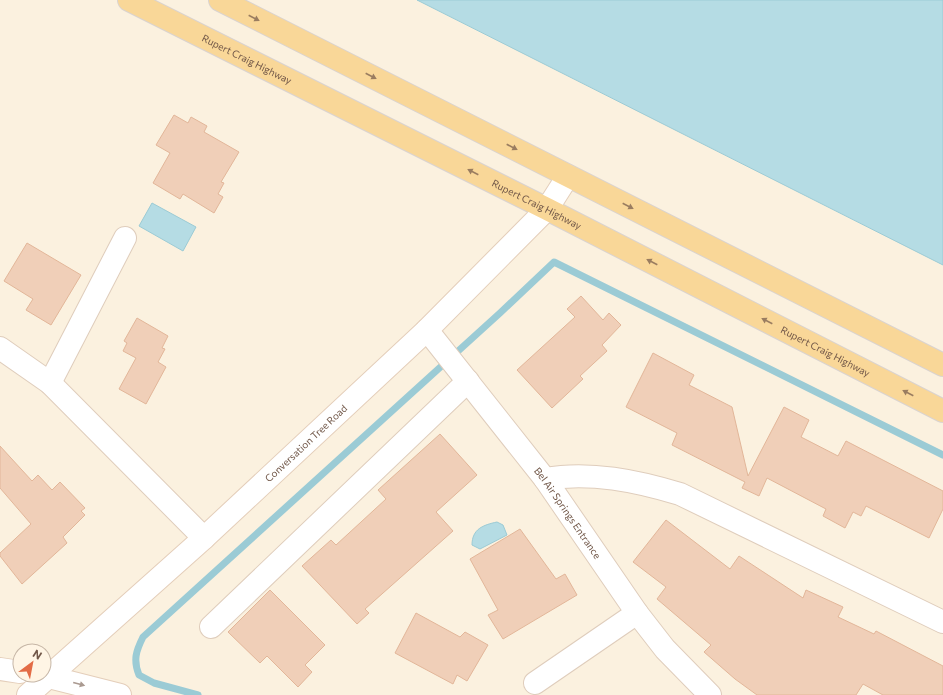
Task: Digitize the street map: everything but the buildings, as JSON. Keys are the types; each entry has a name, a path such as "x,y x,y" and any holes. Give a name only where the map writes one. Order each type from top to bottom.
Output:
{"main road":[{"name":"Rupert Craig Highway","path":"129,0 547,209 943,411"},
{"path":"220,0 943,365"}],"street":[{"name":"Conversation Tree Road","path":"52,670 77,653 204,538 433,337 547,209 568,176"},
{"path":"50,383 125,238"},
{"name":"Bel Air Springs Entrance","path":"433,337 545,479 637,613 665,649 710,695"},
{"path":"0,348 50,383 204,538"},
{"path":"211,627 463,376"},
{"path":"545,479 568,475 607,478 648,484 680,494 943,622"},
{"path":"535,683 637,613"},
{"path":"0,669 12,671"},
{"path":"52,678 120,695"},
{"name":"Conversation Tree Road","path":"28,695 38,683"}],"water":[{"path":"417,0 943,0 943,265"},
{"path":"152,203 196,227 183,251 139,226"},
{"path":"497,522 503,525 507,535 480,549 472,545 472,540 476,531 483,526"}],"waterway":[{"path":"198,695 154,683 139,675 136,665 136,656 143,637 500,313 554,262 943,455"}]}
